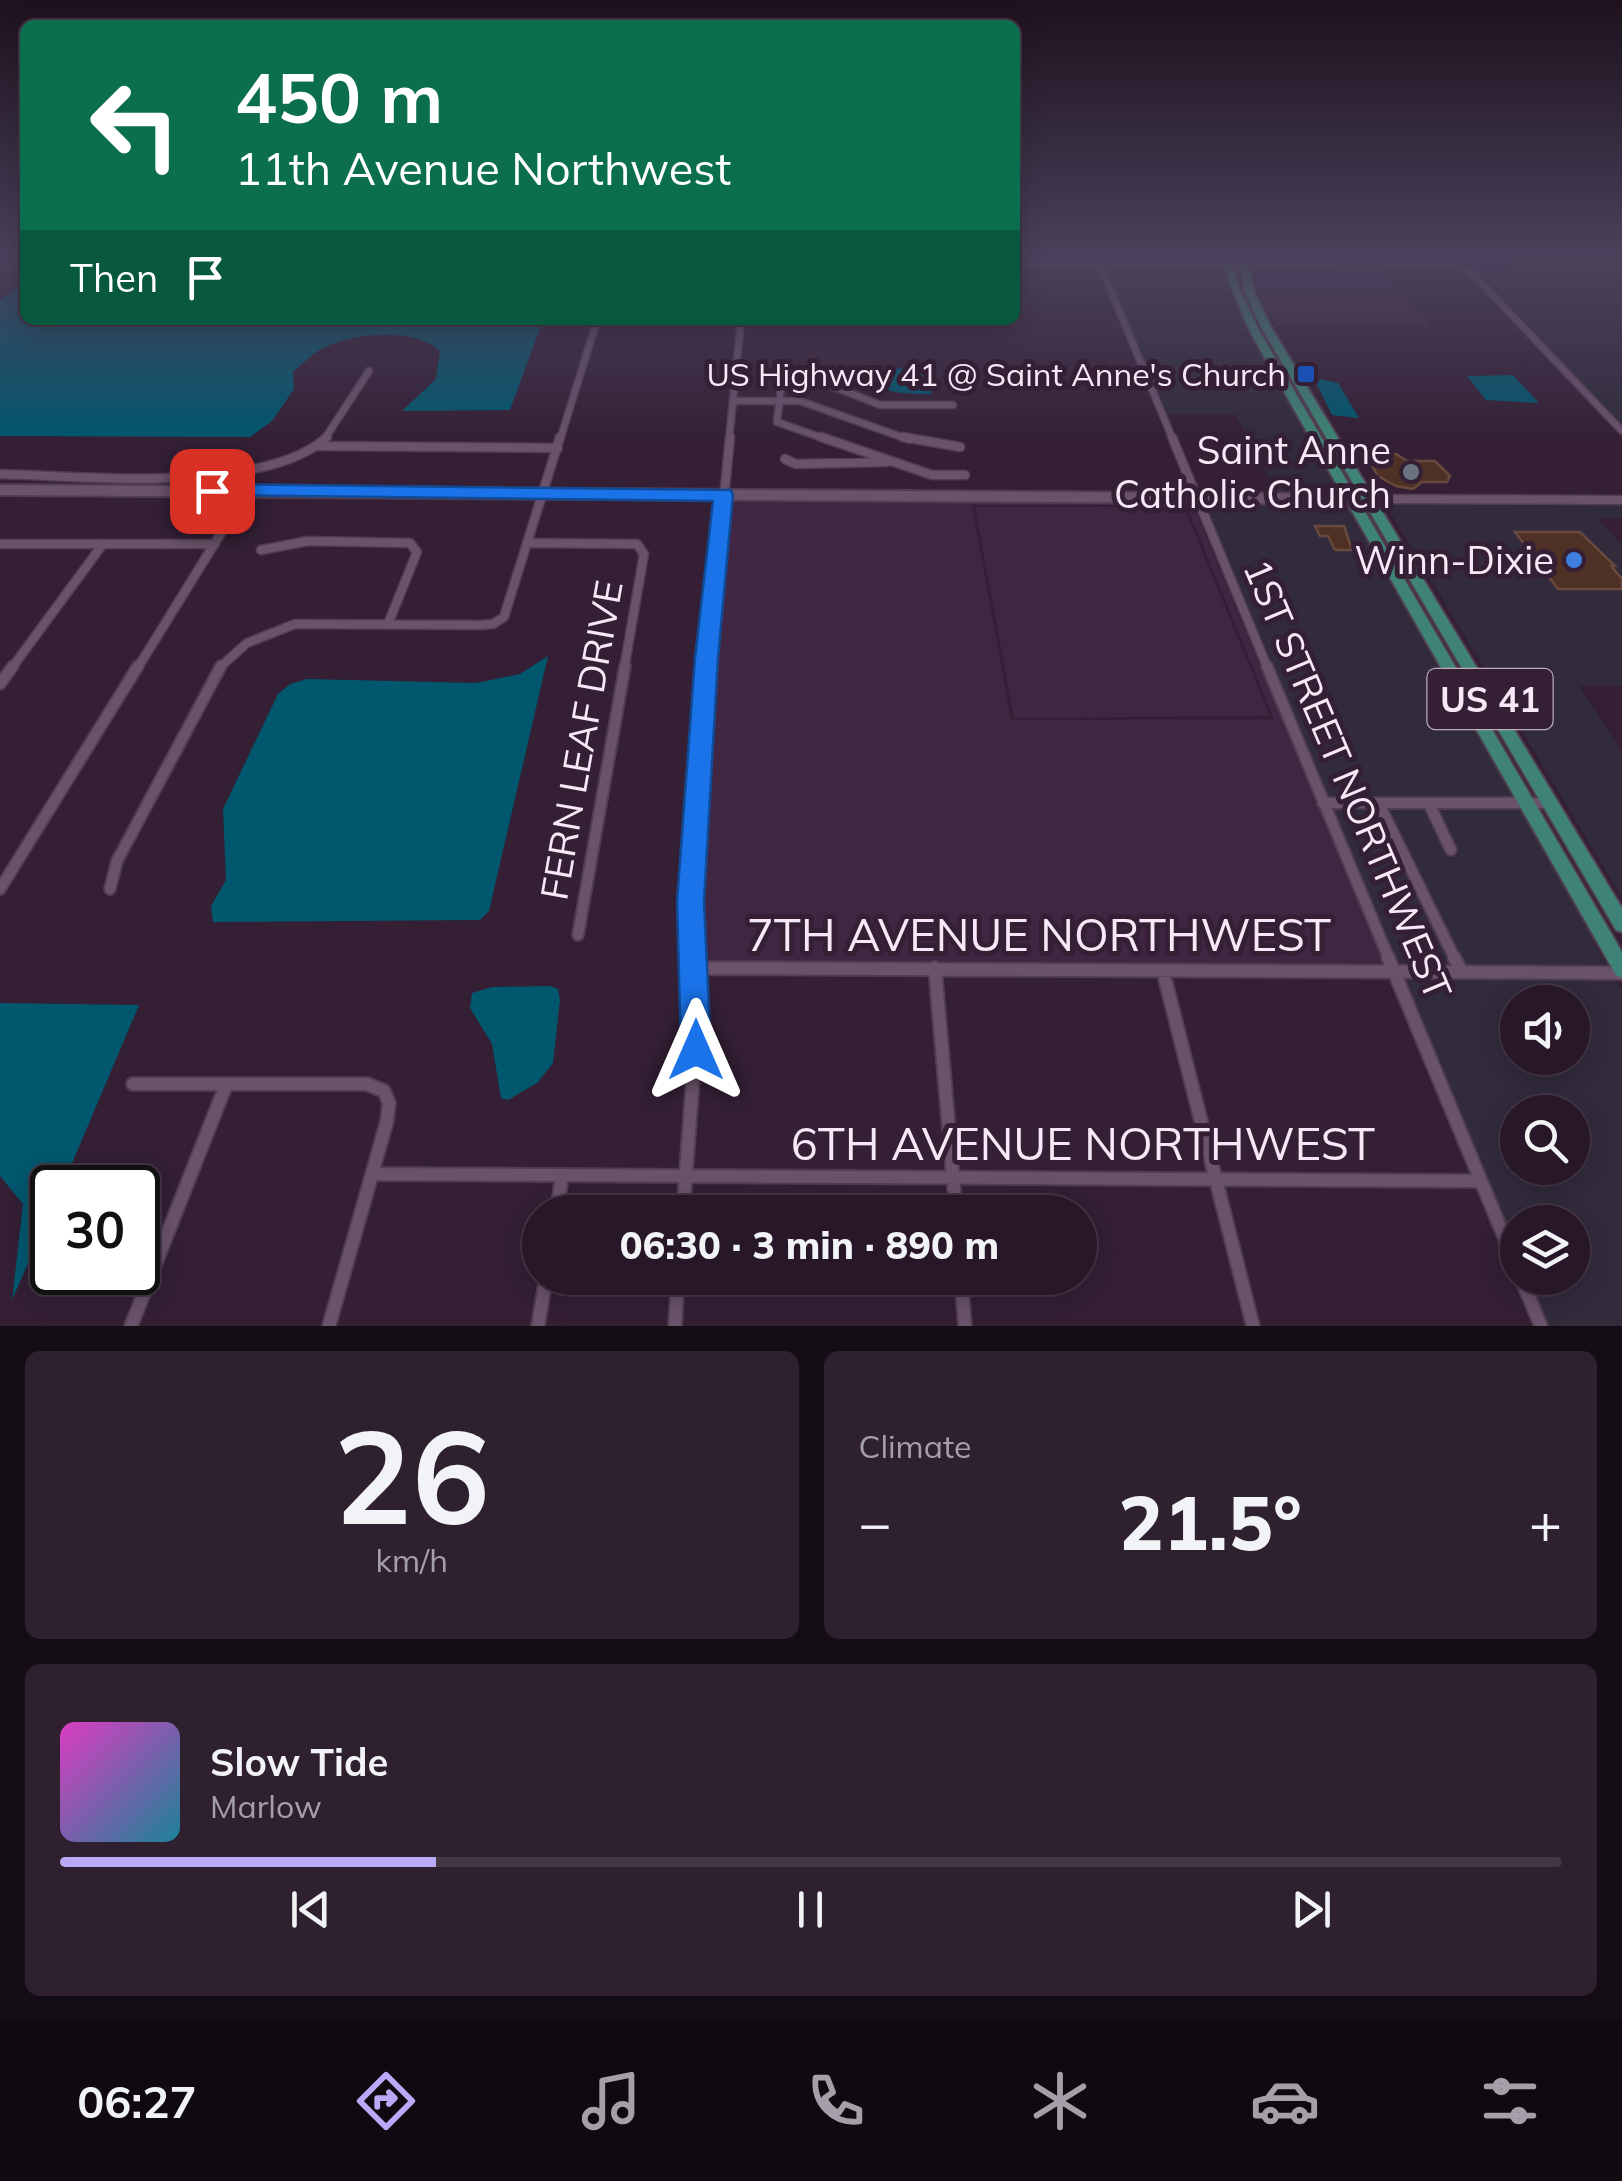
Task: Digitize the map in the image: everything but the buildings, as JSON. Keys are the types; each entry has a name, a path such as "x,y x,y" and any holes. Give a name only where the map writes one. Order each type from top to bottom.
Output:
{"main road":[{"name":"US 41","path":"1249,319 1530,803 1622,971"},
{"name":"US 41","path":"1263,319 1622,924"},
{"path":"1260,341 1274,341"},
{"path":"1290,391 1305,391"},
{"path":"1337,472 1370,499"},
{"path":"1353,499 1378,513"}],"street":[{"name":"1ST STREET NORTHWEST","path":"1121,319 1500,1228"},
{"path":"1515,319 1622,431"},
{"path":"110,889 117,861 216,671 231,656 262,636 295,624 493,624 510,606 595,325"},
{"path":"685,1195 696,1058 696,968 690,902 697,769 741,325"},
{"path":"0,474 227,474 274,466 317,446 338,424 369,371"},
{"path":"953,406 880,405 812,378 782,378 777,422 932,475 965,475"},
{"path":"733,401 800,401 932,447 960,447"},
{"path":"317,446 558,448"},
{"path":"785,460 796,464 889,462"},
{"path":"0,490 1353,499"},
{"path":"0,889 248,491"},
{"path":"1370,499 1622,500"},
{"path":"261,550 308,541 410,543 417,552 388,624"},
{"name":"FERN LEAF DRIVE","path":"530,543 637,544 644,554 578,935"},
{"path":"0,544 214,544"},
{"path":"0,684 103,544"},
{"path":"1323,803 1552,803"},
{"path":"1380,804 1461,972"},
{"path":"1430,804 1451,850"},
{"name":"7TH AVENUE NORTHWEST","path":"696,968 1622,971"},
{"path":"935,968 955,1195"},
{"path":"1163,971 1254,1326"},
{"path":"133,1084 367,1084 381,1088 388,1098 389,1114 330,1326"},
{"path":"132,1326 226,1085"},
{"name":"6TH AVENUE NORTHWEST","path":"372,1174 1480,1181"},
{"path":"559,1195 562,1175"},
{"path":"538,1326 543,1295"},
{"path":"675,1326 677,1295"},
{"path":"963,1295 966,1326"},
{"path":"1527,1295 1541,1326"}],"shaded area":[{"path":"1126,319 1242,319 1343,496 1279,496 1235,414 1164,414"},
{"path":"1272,319 1425,319 1431,326 1275,325"},
{"path":"1523,319 1622,319 1622,427"},
{"path":"727,498 1192,502 1385,964 701,961 696,901 703,769","holes":["1186,505 1274,719 1011,720 972,506"]},
{"path":"1346,502 1518,798 1326,797 1200,503"},
{"path":"1384,502 1622,503 1622,518 1598,519 1622,545 1622,686 1579,686 1622,752 1622,897"},
{"path":"975,507 1184,507 1270,716 1014,718"},
{"path":"1330,808 1377,809 1452,964 1397,964"},
{"path":"1524,809 1607,966 1464,965 1388,810 1426,810 1449,856 1459,855 1437,810"},
{"path":"1403,978 1615,980 1622,991 1622,1326 1548,1326 1535,1295 1590,1295 1590,1205 1500,1205 1500,1212"}],"water":[{"path":"0,319 20,319 20,325 541,325 510,410 402,411 436,379 440,351 414,338 380,335 346,340 311,356 293,372 294,389 272,421 250,437 0,436"},
{"path":"931,369 931,394 878,387 859,378 851,371"},
{"path":"1513,375 1539,403 1486,400 1467,376"},
{"path":"1320,379 1338,383 1359,418 1332,415 1317,385"},
{"path":"548,656 489,911 480,920 213,922 211,906 226,880 223,809 278,694 290,684 307,679 476,683 520,674"},
{"path":"492,987 558,989 560,1000 553,1063 537,1083 508,1100 501,1098 492,1044 470,1008 472,993"},
{"path":"0,1003 139,1005 71,1165 30,1165 30,1259 12,1300 23,1204 0,1176"}],"place":[{"name":"US Highway 41 @ Saint Anne's Church","path":"1306,374"},
{"name":"Saint Anne Catholic Church","path":"1411,472"},
{"name":"Winn-Dixie","path":"1574,560"}],"route":[{"path":"212,491 724,495 706,658 690,902 696,968 696,1050"}]}
